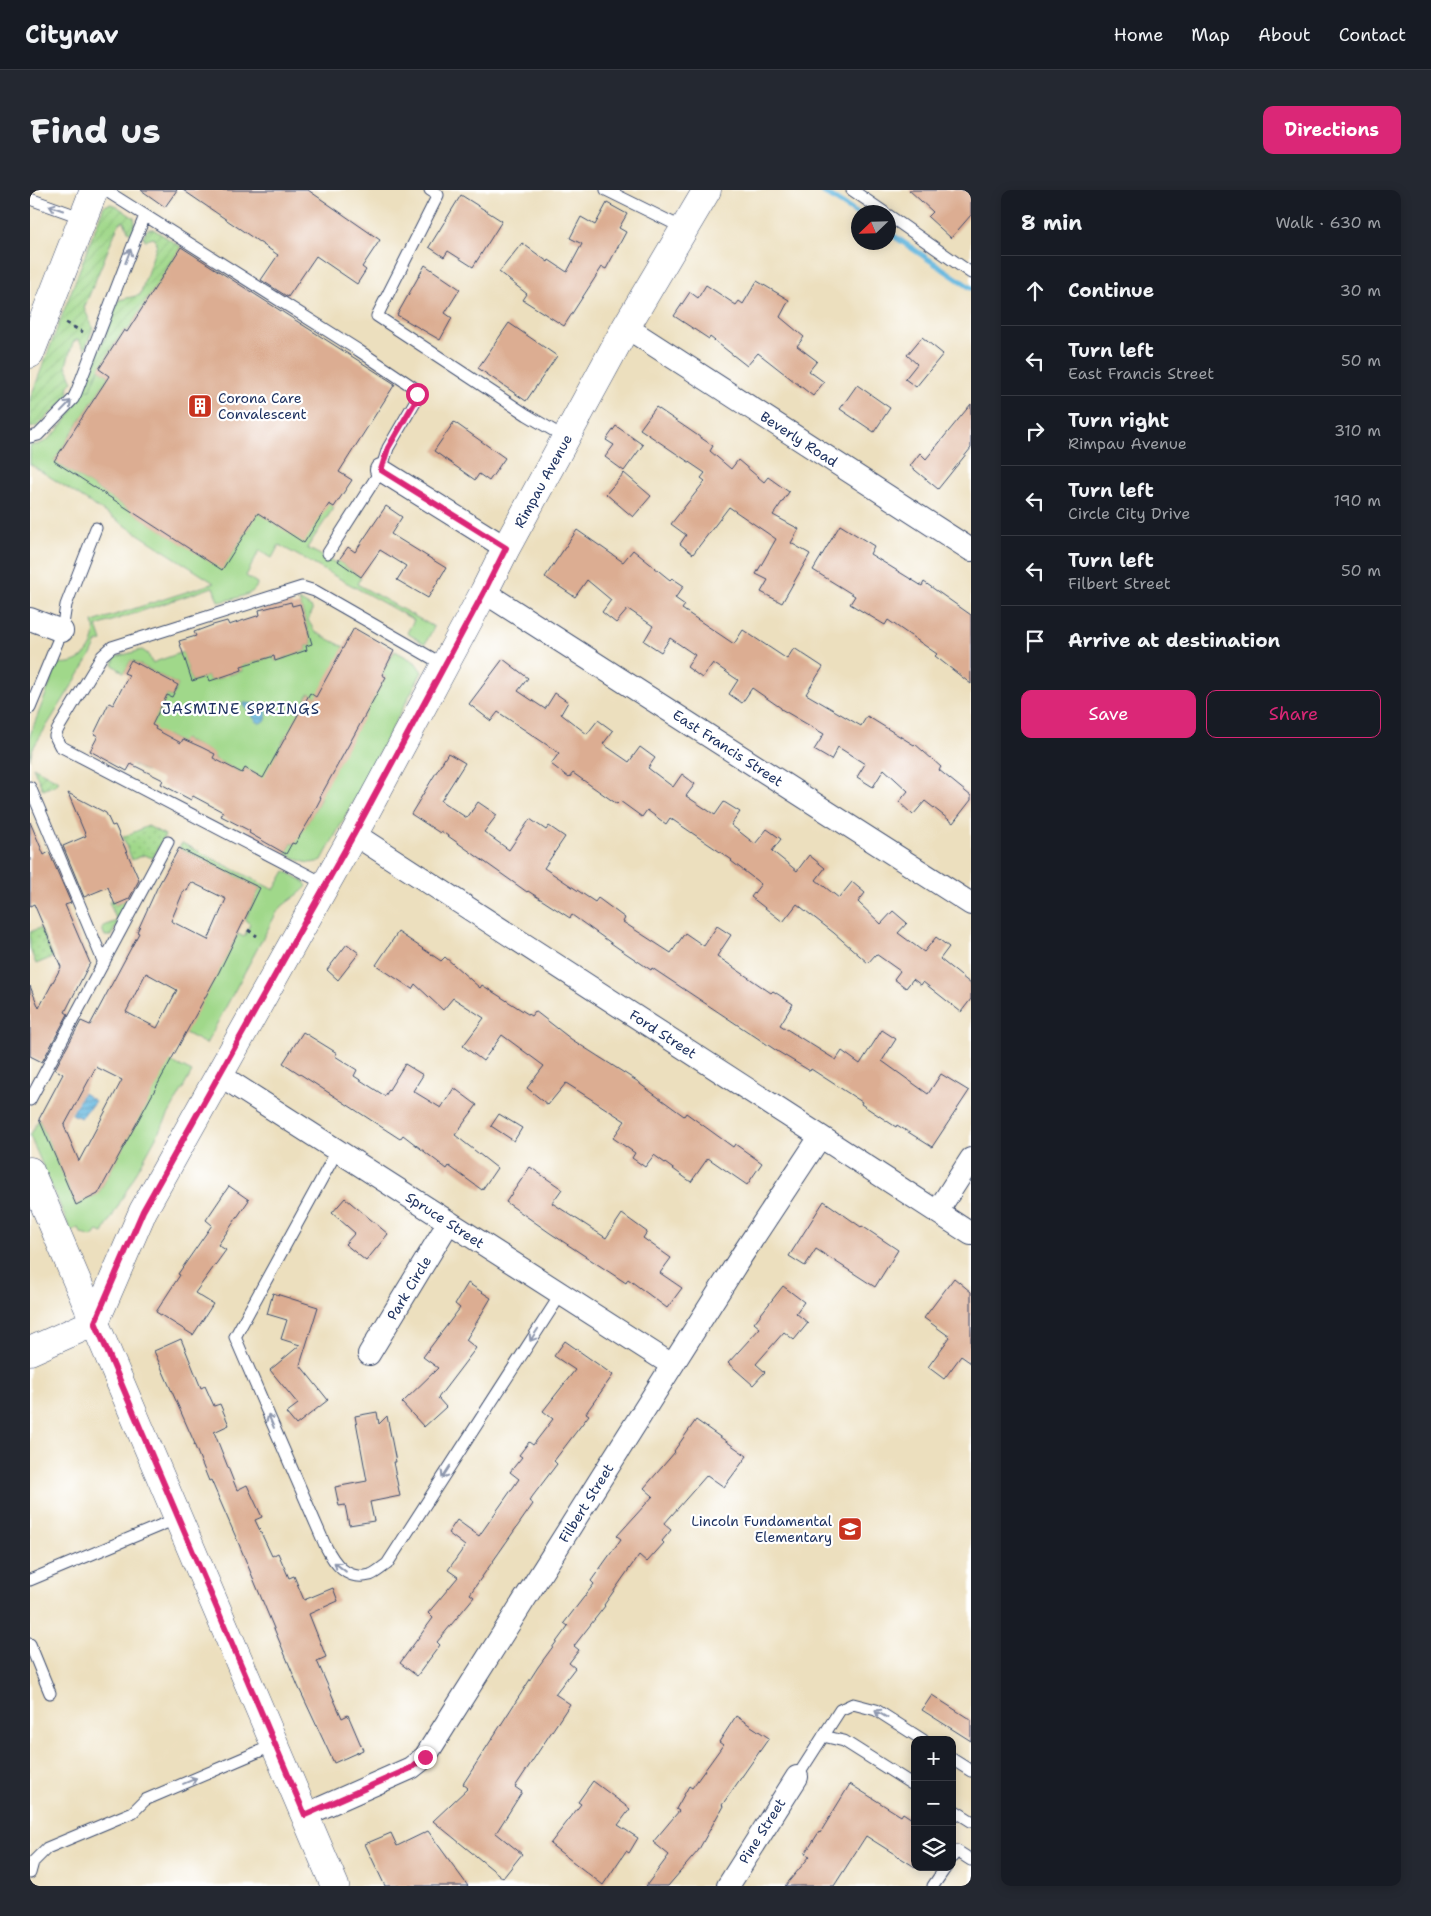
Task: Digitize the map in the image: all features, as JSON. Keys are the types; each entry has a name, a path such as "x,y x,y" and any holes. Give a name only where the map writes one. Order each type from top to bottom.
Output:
{"main road":[{"path":"31,350 94,190"},
{"name":"Rimpau Avenue","path":"95,1322 143,1211 354,834 626,327 707,190"},
{"path":"30,1171 335,1886"},
{"path":"30,1351 95,1322"}],"street":[{"name":"Beverly Road","path":"626,327 971,550"},
{"path":"381,470 506,548"},
{"name":"East Francis Street","path":"484,592 971,904"},
{"path":"30,619 62,631"},
{"name":"Ford Street","path":"354,834 971,1234"},
{"name":"Spruce Street","path":"218,1074 672,1365"},
{"name":"Filbert Street","path":"305,1815 411,1768 425,1757 672,1365 820,1136"},
{"path":"937,1212 971,1159"},
{"name":"Park Circle","path":"369,1354 449,1222"},
{"name":"Pine Street","path":"728,1886 797,1777"}],"lane":[{"path":"105,190 358,350 416,389 416,400 388,448 381,470 328,553"},
{"path":"430,190 438,195 377,316 527,415 566,438"},
{"path":"606,190 685,229"},
{"path":"852,190 874,205"},
{"path":"30,199 83,218"},
{"path":"30,437 38,435 73,399 145,216"},
{"path":"896,221 971,273"},
{"path":"30,708 62,631 66,605 96,528"},
{"path":"325,884 60,746 55,736 58,728 102,656 112,647 302,587 315,591 444,665"},
{"path":"30,787 104,963"},
{"path":"30,1100 168,842"},
{"path":"337,1151 235,1337 325,1545 335,1564 352,1576 371,1574 387,1564 561,1294"},
{"path":"30,1580 178,1518"},
{"path":"30,1644 50,1693"},
{"path":"797,1777 840,1710 853,1704 876,1710 917,1736"},
{"path":"823,1736 844,1741 911,1783"},
{"path":"30,1873 33,1862 47,1848 133,1812 145,1800 274,1745"},
{"path":"956,1762 971,1771"},
{"path":"956,1812 971,1821"},
{"path":"956,1851 971,1860"},
{"path":"933,1886 943,1871"}],"path":[{"path":"66,323 83,332"},
{"path":"248,930 258,936"}],"green space":[{"path":"115,205 134,218 134,228 130,233 124,221 119,223 84,308 93,328 85,349 78,339 73,342 66,365 73,382 68,386 69,394 37,426 30,428 30,399 104,206"},
{"path":"148,229 153,229 181,247 127,332 124,330 99,369 90,390 84,390 119,300 140,295 157,244 154,238 145,240 143,236"},
{"path":"99,369 109,376 54,461 222,569 279,480 329,504 334,507 307,548 336,563 338,561 361,577 357,584 434,627 425,644 407,633 414,620 279,545 272,558 259,551 246,576 257,583 256,587 249,594 221,602 218,601 213,587 97,626 102,641 97,642 91,655 33,748 30,759 30,735 58,663 74,662 87,653 94,639 93,622 214,583 30,464 30,445 38,444 54,434 69,416 84,390 90,389"},
{"path":"299,600 312,608 308,620 315,632 344,647 320,699 309,693 299,712 305,716 386,677 381,674 395,651 415,662 422,672 322,860 312,863 303,862 286,854 292,843 295,844 301,833 301,826 305,827 321,798 317,795 293,738 287,734 276,754 269,785 245,768 242,773 213,758 214,754 184,739 181,743 166,735 147,772 131,764 167,695 172,697 178,685 131,660 124,673 113,665 115,657 142,650 148,654 152,663 183,652 192,681 208,676 210,681 223,677 220,666 229,675 242,671 241,666 274,656 275,661 288,657 285,645 294,654 307,650 306,646 312,644"},
{"path":"33,767 59,781 57,784 43,790"},
{"path":"148,826 165,835 153,858 144,855 132,860 123,837"},
{"path":"182,843 274,890 285,871 302,880 307,886 277,912 206,1044 185,1033 238,934 244,937 250,924 245,920 260,888 179,848"},
{"path":"134,881 139,883 111,936 105,936 102,929 103,926 117,921 109,902 113,900 116,905 126,900"},
{"path":"40,928 53,957 36,964 30,949 30,932"},
{"path":"92,1022 192,1072 103,1233 98,1231 91,1237 81,1233 79,1228 71,1231 30,1136 39,1119 76,1204 98,1194 167,1065 89,1025"}],"water":[{"path":"244,703 259,704 267,708 266,720 260,723 256,721"},
{"path":"83,1093 95,1101 81,1118 72,1114"}],"building":[{"path":"141,190 177,190 165,207"},
{"path":"183,190 308,190 380,240 362,267 366,270 357,284 316,256 288,297 261,280 278,255"},
{"path":"909,190 971,190 971,215 951,238 928,217 933,212"},
{"path":"461,195 502,221 473,267 448,251 444,257 429,247"},
{"path":"607,203 627,214 619,228 626,232 606,269 602,267 564,326 523,300 527,294 499,272 522,243 548,262 549,260 567,272 582,244 570,238 581,217 595,225"},
{"name":"Corona Care Convalescent","path":"181,247 395,384 339,472 352,480 334,507 329,504 304,543 258,513 222,570 54,461 109,376 99,369 124,330 127,332"},
{"path":"425,265 460,289 445,313 452,318 440,340 397,315"},
{"path":"757,281 789,300 780,317 804,337 797,346 817,361 809,371 824,382 813,396 758,353 747,366 710,337 709,339 674,316 690,292 698,298 706,285 736,305 739,301 743,304"},
{"path":"509,323 557,356 526,401 478,368"},
{"path":"922,337 943,354 916,387 905,379 917,364 907,355"},
{"path":"857,385 890,408 874,432 840,409"},
{"path":"971,404 971,448 938,489 910,466 920,453 926,459"},
{"path":"656,407 713,446 710,451 731,469 738,460 764,482 768,477 789,492 773,515 799,529 791,543 810,554 782,603 761,592 768,580 756,574 776,539 729,507 693,554 680,544 686,535 671,524 705,481 701,478 705,473 640,429"},
{"path":"454,422 505,458 489,481 479,474 475,480 434,451"},
{"path":"616,426 643,445 624,471 605,457 614,445 606,440"},
{"path":"624,473 651,496 633,517 606,494"},
{"path":"386,506 402,517 391,534 446,568 428,598 397,580 406,566 380,550 361,577 338,561 348,547 355,552"},
{"path":"840,525 874,546 870,554 922,586 924,582 971,615 971,684 935,656 937,654 888,620 885,625 850,604 855,596 813,570"},
{"path":"577,530 623,562 633,550 670,580 672,578 684,586 675,598 685,605 682,609 734,644 743,630 787,659 794,648 823,667 806,694 861,726 867,716 915,744 941,767 939,770 971,796 971,800 953,823 925,801 913,815 899,802 908,791 884,769 873,787 857,777 865,764 838,747 831,760 814,750 824,734 781,709 752,688 742,703 729,694 738,680 713,663 702,678 687,667 695,655 670,638 661,652 644,641 653,626 628,609 616,623 602,612 611,600 587,580 575,597 545,577"},
{"path":"291,602 292,606 300,604 312,644 306,646 307,650 275,661 274,656 241,666 242,670 210,681 208,676 192,681 179,641 196,636 194,632 213,625 227,621 229,625 260,615 259,610"},
{"path":"354,628 394,651 382,675 386,677 320,797 310,819 295,844 292,843 286,854 249,833 250,831 221,816 223,812 193,796 191,800 161,784 163,780 131,764 127,771 90,751 98,736 94,734 109,703 113,705 129,675 124,673 131,660 178,685 172,697 167,695 152,725 156,727 155,729 181,743 183,739 215,754 213,758 242,773 245,768 263,778 310,693 316,697"},
{"path":"503,659 528,678 518,691 545,709 555,693 568,702 561,714 587,734 598,720 613,731 603,744 629,762 640,747 655,758 648,768 673,787 682,774 695,784 686,796 715,815 724,802 740,812 731,825 755,844 767,829 781,839 772,851 797,871 809,855 825,868 816,880 839,898 852,882 865,893 858,902 881,924 893,911 907,923 898,933 924,952 936,937 949,947 940,959 971,984 971,999 961,1012 923,982 921,985 913,979 906,988 894,979 900,971 876,954 868,963 797,904 783,922 751,897 761,884 732,860 670,818 666,824 647,810 642,817 620,801 617,804 573,773 569,778 551,764 559,753 498,712 491,721 469,704"},
{"path":"448,753 465,763 441,801 467,818 478,802 497,815 484,832 509,850 530,819 546,830 549,826 565,837 544,868 595,902 598,898 625,918 623,922 671,953 685,933 704,946 717,926 731,935 717,956 771,993 773,991 793,1004 780,1025 836,1060 842,1051 860,1064 882,1030 896,1039 882,1061 928,1094 941,1074 969,1091 932,1147 897,1125 896,1127 811,1069 810,1071 777,1051 652,968 651,970 572,915 570,918 527,892 441,831 440,833 411,814"},
{"path":"68,793 106,813 112,826 115,825 139,880 129,899 115,905 108,887 84,897 63,846 86,836"},
{"path":"30,822 44,855 49,852 71,903 65,905 90,963 65,1012 68,1014 42,1062 30,1056 30,986 39,1008 61,967 34,904 30,906"},
{"path":"179,848 260,888 219,972 98,1194 76,1205 39,1119 63,1074 55,1069 81,1021 90,1025 139,933 137,932 157,888","holes":["191,882 226,899 208,940 171,921 184,890 187,891","146,973 177,990 157,1028 126,1012","96,1067 122,1080 79,1161 64,1126"]},
{"path":"398,932 441,961 445,957 480,988 482,985 531,1016 535,1011 571,1039 640,1083 684,1116 686,1113 733,1147 735,1144 762,1163 747,1185 708,1158 691,1182 654,1155 645,1167 632,1158 635,1153 613,1138 625,1121 566,1083 548,1105 527,1088 544,1066 502,1035 483,1061 463,1046 484,1018 453,998 443,1010 415,984 412,989 376,965"},
{"path":"347,944 359,953 338,980 327,970"},
{"path":"303,1032 337,1053 335,1056 357,1070 354,1076 385,1096 405,1064 423,1075 413,1091 441,1108 454,1088 477,1105 455,1135 497,1168 482,1190 449,1166 447,1169 403,1135 400,1139 283,1063"},
{"path":"499,1114 522,1128 514,1141 491,1126"},
{"path":"530,1167 562,1189 552,1203 606,1238 622,1214 647,1232 643,1238 671,1258 660,1273 682,1288 667,1308 628,1279 626,1283 506,1202"},
{"path":"229,1186 249,1200 218,1245 226,1250 195,1293 213,1304 193,1335 156,1312 180,1275 178,1274 212,1225 206,1220"},
{"path":"345,1198 388,1234 366,1261 345,1244 355,1233 332,1213"},
{"path":"824,1201 898,1250 875,1287 816,1249 805,1266 789,1256"},
{"path":"954,1278 971,1292 971,1363 961,1356 944,1379 928,1367 950,1337 924,1318"},
{"path":"468,1283 491,1298 466,1340 476,1348 438,1398 446,1407 424,1427 402,1403 438,1368 423,1357 460,1308 455,1304"},
{"path":"783,1286 804,1302 796,1313 808,1323 794,1340 784,1332 756,1364 765,1372 753,1385 728,1363 760,1328 754,1323"},
{"path":"273,1293 318,1307 300,1365 328,1400 296,1425 286,1413 298,1404 270,1370 300,1345 281,1339 287,1320 267,1314"},
{"path":"181,1339 201,1388 205,1386 214,1406 220,1404 229,1425 214,1432 237,1490 247,1485 262,1517 255,1520 272,1556 278,1553 289,1578 294,1576 304,1600 333,1588 338,1601 309,1614 326,1657 317,1661 342,1718 348,1715 363,1750 334,1763 298,1686 238,1542 211,1480 209,1481 195,1444 154,1351"},
{"path":"565,1341 613,1375 586,1413 589,1415 554,1461 557,1464 529,1501 533,1504 470,1594 474,1597 437,1642 440,1645 417,1676 400,1663 433,1618 428,1613 458,1577 448,1570 465,1546 448,1533 457,1520 479,1536 519,1479 510,1472 522,1457 519,1455 529,1442 533,1445 553,1419 543,1411 575,1370 554,1356"},
{"path":"377,1412 379,1424 387,1416 396,1462 393,1462 400,1496 370,1502 374,1521 349,1525 345,1505 339,1506 335,1487 367,1481 355,1416"},
{"path":"696,1420 747,1456 724,1487 707,1475 664,1524 671,1530 662,1541 664,1543 647,1562 639,1555 605,1606 574,1646 579,1650 569,1663 575,1668 555,1694 570,1704 515,1787 522,1792 496,1833 522,1854 503,1878 433,1821 468,1788 463,1784 538,1667 568,1626 564,1623 594,1584 591,1581 621,1539 617,1536 653,1496 644,1488 675,1452"},
{"path":"932,1695 971,1720 971,1741 922,1710"},
{"path":"736,1716 769,1738 722,1805 698,1851 668,1886 646,1886 669,1855 653,1842 679,1811 676,1809 689,1786 692,1788 723,1745 719,1742"},
{"path":"593,1781 630,1809 618,1825 638,1838 629,1853 626,1851 603,1885 550,1844 581,1804 578,1802"},
{"path":"850,1784 901,1816 903,1813 911,1818 911,1864 866,1836 834,1886 785,1886 810,1856 805,1854"},
{"path":"428,1831 468,1886 385,1886 365,1844 391,1833 397,1846"}],"waterway":[{"path":"820,190 851,210"},
{"path":"896,237 971,288"}],"place":[{"name":"Corona Care Convalescent","path":"200,406"},
{"name":"Lincoln Fundamental Elementary","path":"850,1529"}],"district":[{"name":"JASMINE SPRINGS","path":"241,709"}],"route":[{"path":"417,394 416,400 388,448 381,470 506,548 354,834 143,1211 95,1322 305,1815 411,1768 425,1757"}]}
